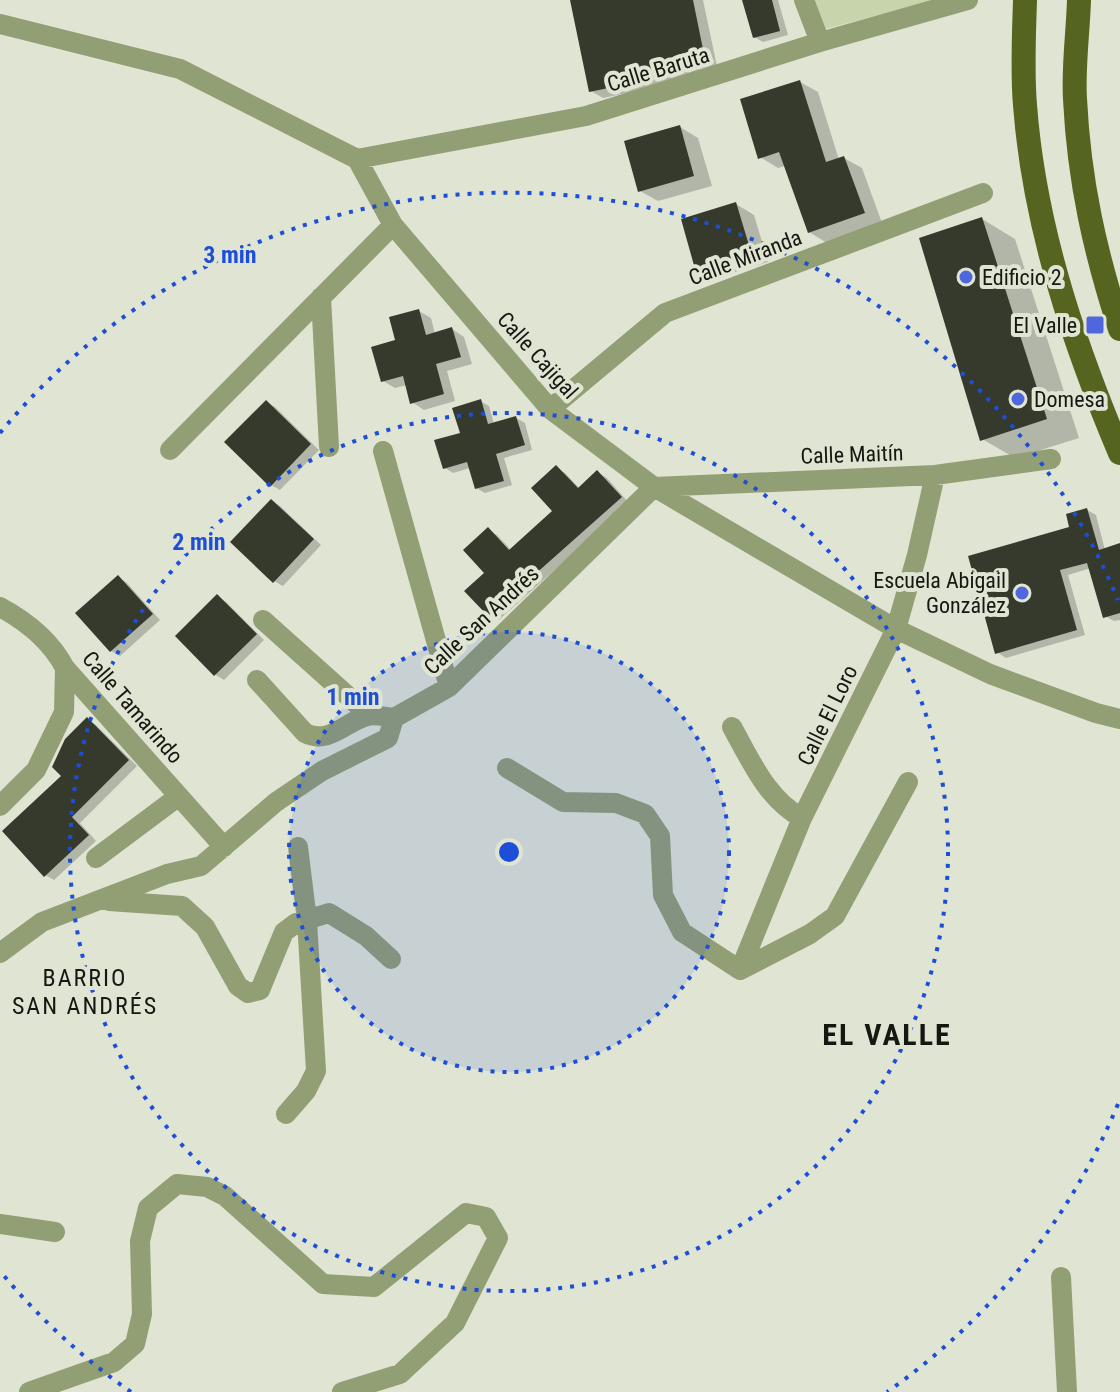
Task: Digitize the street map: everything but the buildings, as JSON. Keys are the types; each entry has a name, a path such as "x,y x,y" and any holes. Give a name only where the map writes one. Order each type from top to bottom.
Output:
{"main road":[{"path":"1025,0 1025,105 1044,230 1076,342 1120,453"},
{"path":"1079,0 1075,96 1079,153 1096,254 1120,329"}],"street":[{"path":"804,0 820,42"},
{"name":"Calle Baruta","path":"357,159 586,116 820,42 968,0"},
{"path":"0,24 180,69 357,159"},
{"name":"Calle Cajigal","path":"357,159 393,225 550,409 654,487 896,629 990,674 1120,719"},
{"name":"Calle Miranda","path":"550,409 665,313 983,193"},
{"path":"170,450 393,225"},
{"path":"321,297 329,447"},
{"path":"383,451 449,687"},
{"name":"Calle Maitín","path":"654,487 935,475 1051,459"},
{"name":"Calle El Loro","path":"740,970 802,818 896,629 935,475"},
{"name":"Calle San Andrés","path":"0,953 42,922 167,874 201,866 276,802 322,771 388,738 394,718 449,687 654,487"},
{"name":"Calle Tamarindo","path":"0,607 21,619 57,653 65,668 224,847"},
{"path":"263,620 369,715"},
{"path":"0,806 36,770 64,712 65,668"},
{"path":"257,680 305,733 314,737 324,738 369,715 394,718"},
{"path":"732,727 773,795 786,809 802,818"},
{"path":"507,768 563,802 616,803 645,814 660,836 663,895 682,932 740,970 810,934 835,916 908,782"},
{"path":"96,858 179,796"},
{"path":"286,1114 306,1091 316,1071 307,920 298,847"},
{"path":"101,901 182,906 205,927 238,986 248,993 260,990 284,932 296,923 329,913 366,936 391,959"},
{"path":"29,1392 114,1362 135,1344 142,1314 140,1241 148,1208 177,1184 207,1187 225,1196 323,1284 374,1287 466,1213 486,1217 498,1238 455,1323 400,1374 342,1392"},
{"path":"0,1224 55,1232"},
{"path":"1061,1277 1067,1392"}],"green space":[{"path":"814,0 936,0 825,29"}],"place":[{"name":"Edificio 2","path":"966,277"},
{"name":"El Valle","path":"1095,325"},
{"name":"Domesa","path":"1018,399"},
{"name":"Escuela Abigail González","path":"1022,593"}],"district":[{"name":"BARRIO SAN ANDRÉS","path":"85,992"},
{"name":"EL VALLE","path":"887,1035"}]}
